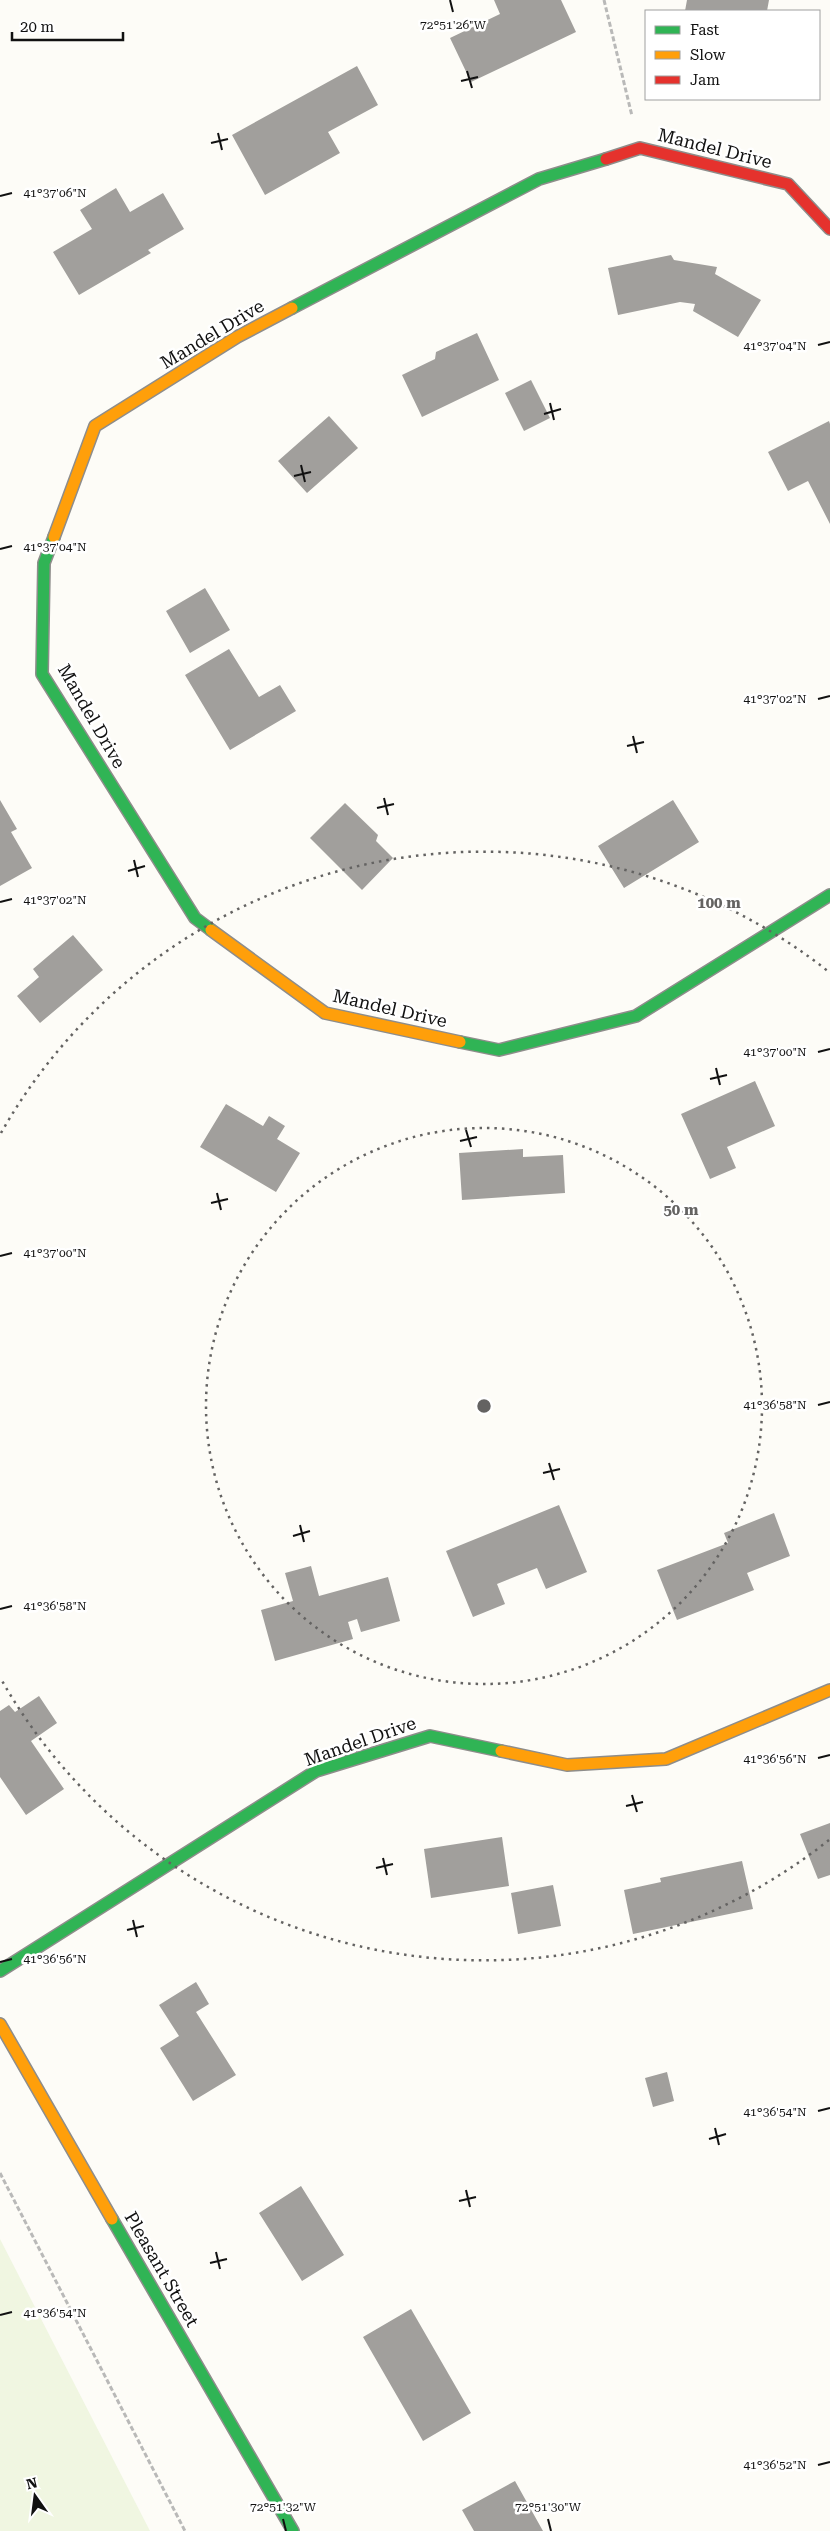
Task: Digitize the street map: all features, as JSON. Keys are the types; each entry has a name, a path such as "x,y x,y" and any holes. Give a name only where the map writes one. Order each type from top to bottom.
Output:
{"street":[{"name":"Mandel Drive","path":"830,229 788,184 640,148 539,179 238,337 95,426 44,563 42,674 195,918 326,1013 499,1050 636,1016 830,894"},
{"name":"Mandel Drive","path":"0,1971 316,1771 430,1736 567,1764 666,1759 830,1690"},
{"name":"Pleasant Street","path":"0,2024 293,2531"}],"path":[{"path":"604,0 640,148"},
{"path":"0,2173 185,2531"}],"green space":[{"path":"0,2239 150,2531 0,2531"}],"building":[{"path":"494,0 561,0 576,32 471,82 450,38 500,14"},
{"path":"687,0 769,0 767,10 685,10"},
{"path":"357,66 378,105 328,132 340,153 265,195 232,135"},
{"path":"116,188 130,212 163,193 184,229 148,250 151,253 79,295 53,252 92,229 80,210"},
{"path":"671,255 674,260 717,267 715,274 761,300 738,337 693,311 695,304 680,302 618,315 608,268"},
{"path":"477,333 499,380 422,417 402,375 435,359 436,352"},
{"path":"531,380 550,418 524,431 505,393"},
{"path":"329,416 358,448 307,493 278,461"},
{"path":"829,421 830,524 808,481 788,491 768,452"},
{"path":"205,588 230,630 190,653 166,611"},
{"path":"229,649 259,697 280,685 296,711 230,750 185,675"},
{"path":"0,800 17,829 11,832 32,868 0,886"},
{"path":"673,800 699,842 624,888 598,846"},
{"path":"345,803 378,835 376,841 393,858 362,890 310,838"},
{"path":"73,935 103,970 40,1023 17,996 39,977 33,969"},
{"path":"755,1081 775,1126 727,1147 736,1168 710,1179 681,1114"},
{"path":"226,1104 263,1126 269,1116 285,1126 277,1139 300,1153 276,1192 200,1147"},
{"path":"523,1149 523,1157 563,1155 565,1193 462,1200 459,1153"},
{"path":"559,1505 587,1572 546,1589 537,1568 497,1584 505,1604 473,1617 446,1551"},
{"path":"774,1513 790,1556 747,1573 754,1590 677,1620 657,1570 728,1543 724,1533"},
{"path":"311,1566 319,1596 388,1577 400,1621 361,1632 357,1619 348,1622 353,1639 275,1661 261,1610 293,1601 285,1573"},
{"path":"39,1696 57,1723 31,1741 64,1789 26,1815 0,1777 0,1711 9,1705 15,1712"},
{"path":"830,1823 830,1875 818,1879 800,1834"},
{"path":"502,1837 509,1886 431,1898 424,1849"},
{"path":"742,1861 753,1909 633,1934 624,1890 661,1882 660,1878"},
{"path":"553,1885 561,1926 518,1934 511,1893"},
{"path":"196,1982 209,2004 196,2012 236,2075 193,2101 160,2048 179,2036 159,2005"},
{"path":"667,2072 674,2101 653,2107 645,2078"},
{"path":"301,2186 344,2255 302,2281 259,2213"},
{"path":"411,2309 471,2413 423,2441 363,2337"},
{"path":"515,2481 543,2531 474,2531 462,2510"}],"traffic: fast":[{"path":"292,308 539,179 606,159"},
{"path":"54,537 44,563 42,674 195,918 211,930"},
{"path":"460,1042 499,1050 636,1016 830,895"},
{"path":"0,1971 316,1771 430,1736 501,1751"},
{"path":"112,2219 293,2531"}],"traffic: slow":[{"path":"54,537 95,426 237,337 292,308"},
{"path":"211,930 325,1013 460,1042"},
{"path":"501,1751 567,1765 666,1759 830,1690"},
{"path":"0,2024 112,2219"}],"traffic: jam":[{"path":"606,159 640,148 788,184 830,229"}]}
